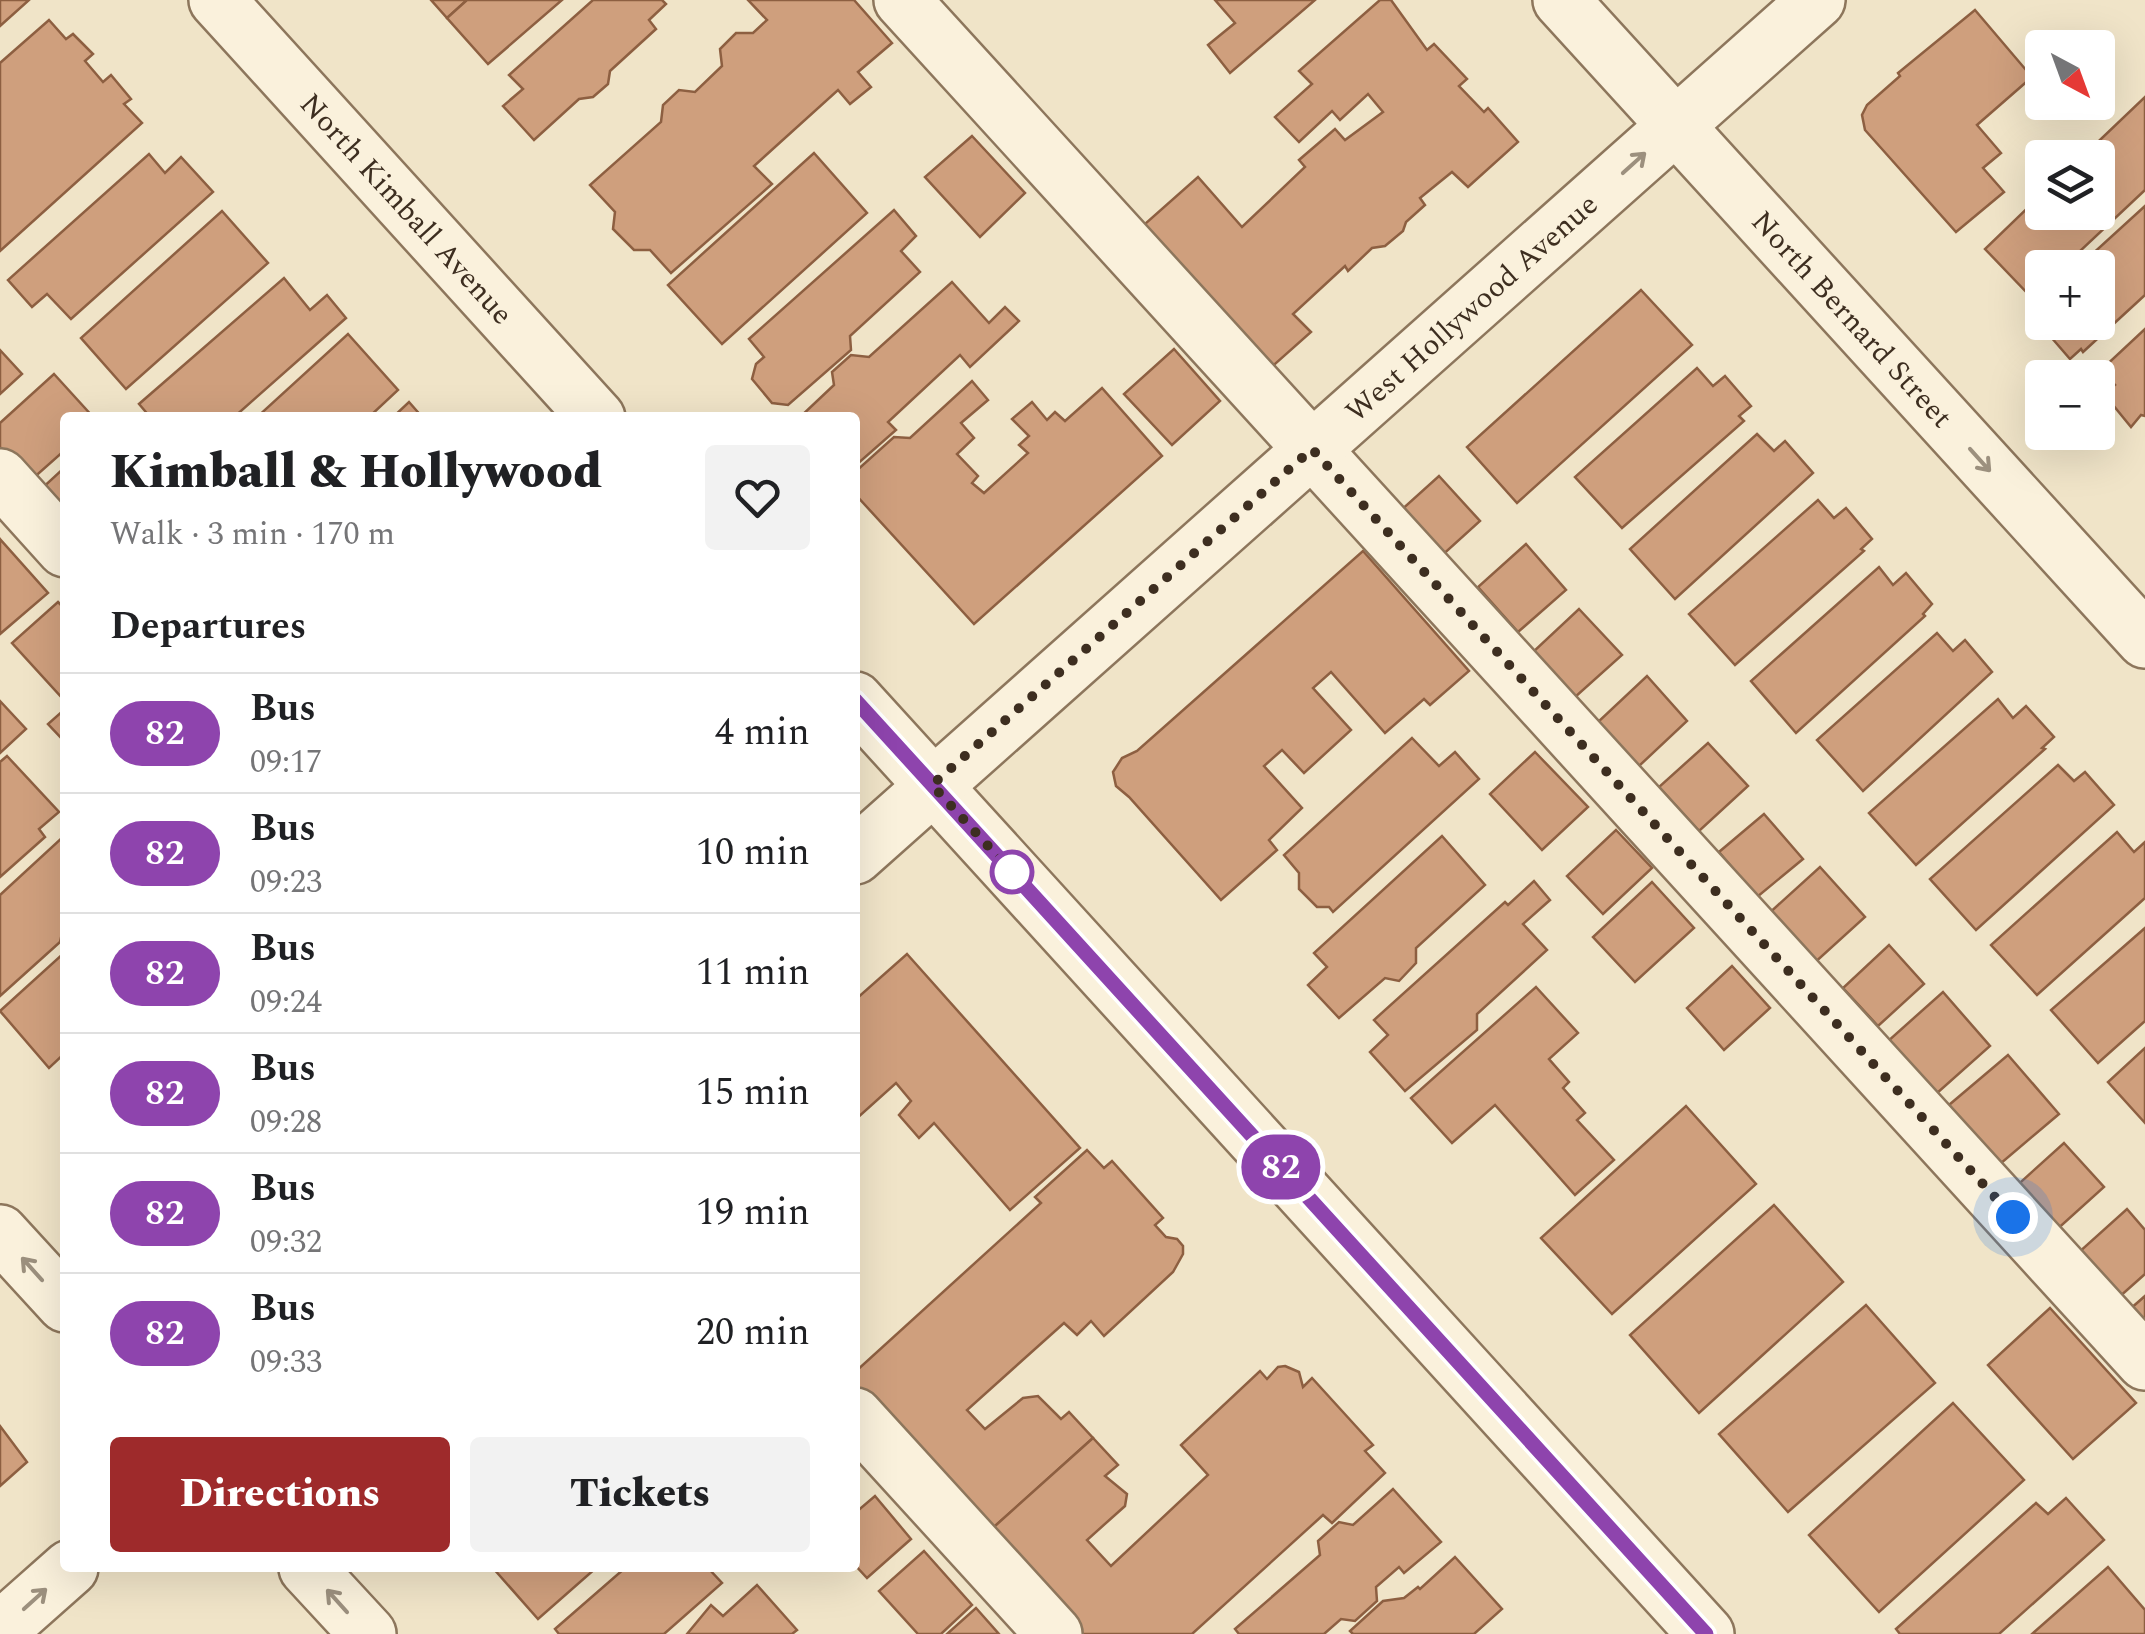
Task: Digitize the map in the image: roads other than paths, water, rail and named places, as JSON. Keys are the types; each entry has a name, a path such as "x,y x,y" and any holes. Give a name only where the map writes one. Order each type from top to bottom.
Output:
{"street":[{"name":"North Kimball Avenue","path":"217,0 593,412"},
{"path":"902,0 2145,1362"},
{"name":"North Bernard Street","path":"1560,0 2145,640"},
{"name":"West Hollywood Avenue","path":"860,851 1816,0"},
{"path":"0,478 60,544"},
{"path":"860,706 1706,1634"},
{"path":"0,1233 60,1299"},
{"path":"860,1421 1054,1634"},
{"path":"0,1630 65,1572"},
{"path":"311,1572 368,1634"}]}
